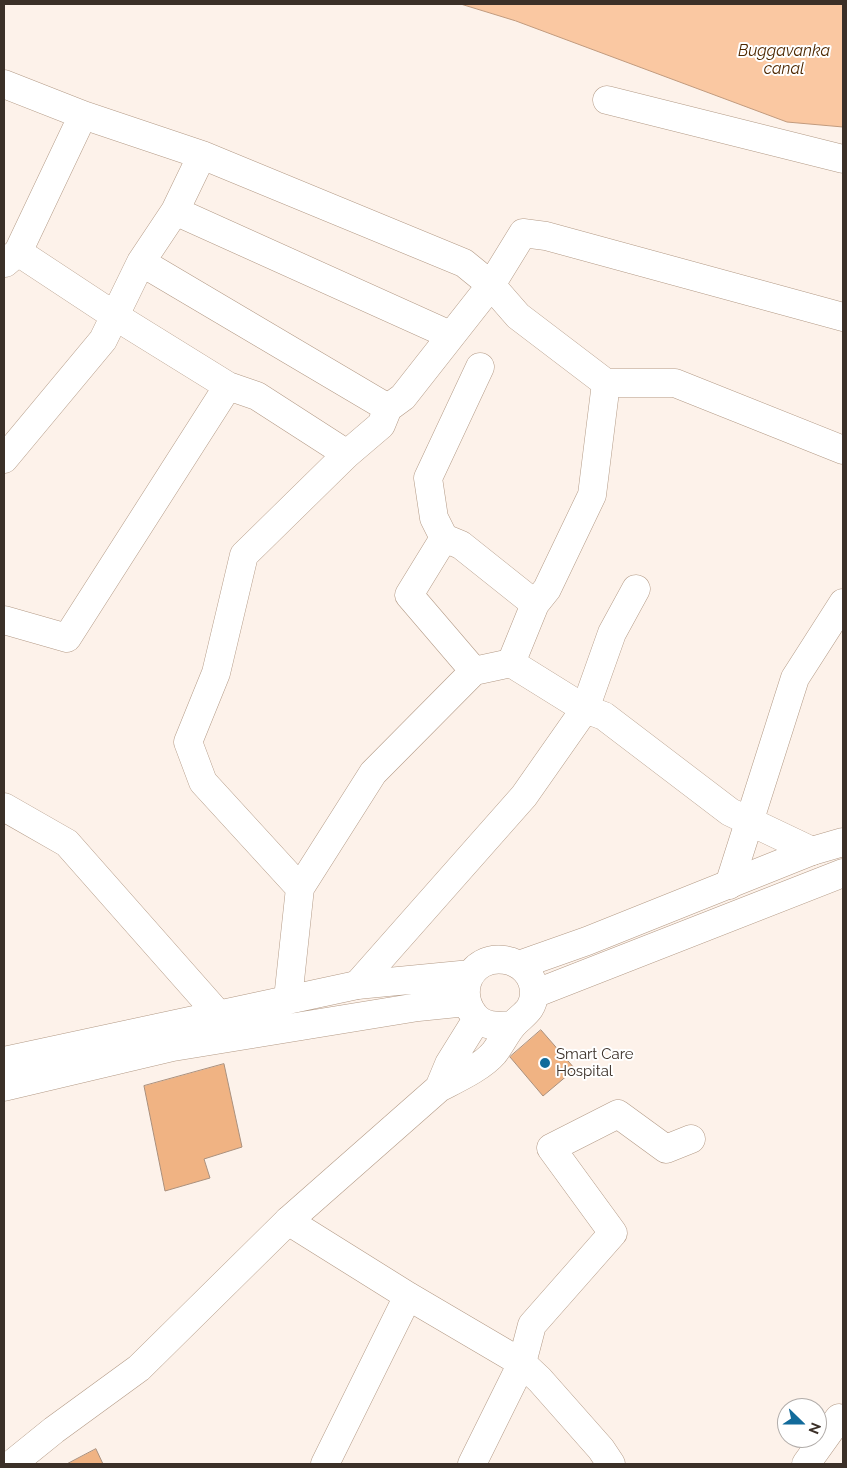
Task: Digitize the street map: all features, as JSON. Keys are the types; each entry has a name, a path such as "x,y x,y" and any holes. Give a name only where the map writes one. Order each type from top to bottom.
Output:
{"street":[{"path":"4,84 83,115 202,155 464,263 491,285 518,316 606,383 674,383 843,450"},
{"path":"607,100 843,159"},
{"path":"83,115 11,258 115,316 228,386 257,396 347,454"},
{"path":"4,459 103,340 141,262 175,210 202,155"},
{"path":"175,210 450,335"},
{"path":"300,888 203,782 188,742 216,673 244,555 347,454 381,425 388,408 403,396 491,285 523,233 546,236 843,317"},
{"path":"141,262 388,408"},
{"path":"480,367 428,478 434,518 444,538 461,545 535,604"},
{"path":"511,663 535,604 547,589 592,495 606,383"},
{"path":"4,620 66,638 228,386"},
{"path":"444,538 409,595 474,671"},
{"path":"357,985 524,796 585,709 612,632 636,589"},
{"path":"729,885 795,678 843,603"},
{"path":"288,999 300,888 373,773 474,671 511,663 585,709 604,716 730,812 812,851"},
{"path":"4,807 68,843 218,1014"},
{"path":"519,965 587,941 812,851 843,842"},
{"path":"534,994 843,873"},
{"path":"12,1464 54,1430 138,1368 288,1221 439,1088 467,1073 492,1055 513,1025 525,1015 531,1005 534,994 532,983 527,973 519,965 507,959 494,959 481,964 467,982 465,992 472,1010 486,1024 495,1027 513,1025"},
{"path":"4,1061 357,985 472,974"},
{"path":"4,1086 173,1048 418,1007 472,1010"},
{"path":"439,1088 472,1010"},
{"path":"472,1464 522,1363 532,1326 613,1232 551,1148 618,1114 666,1149 691,1139"},
{"path":"288,1221 408,1296 522,1363 540,1380 601,1449 610,1464"},
{"path":"325,1464 408,1296"},
{"path":"806,1464 839,1418"}],"water":[{"name":"Buggavanka canal","path":"461,4 843,4 843,127 787,122 516,21"}],"building":[{"path":"541,1030 575,1069 543,1096 510,1057"},
{"path":"224,1064 242,1147 204,1159 210,1178 165,1191 144,1086"},
{"path":"96,1449 103,1464 67,1464"}],"place":[{"name":"Smart Care Hospital","path":"545,1063"}]}
